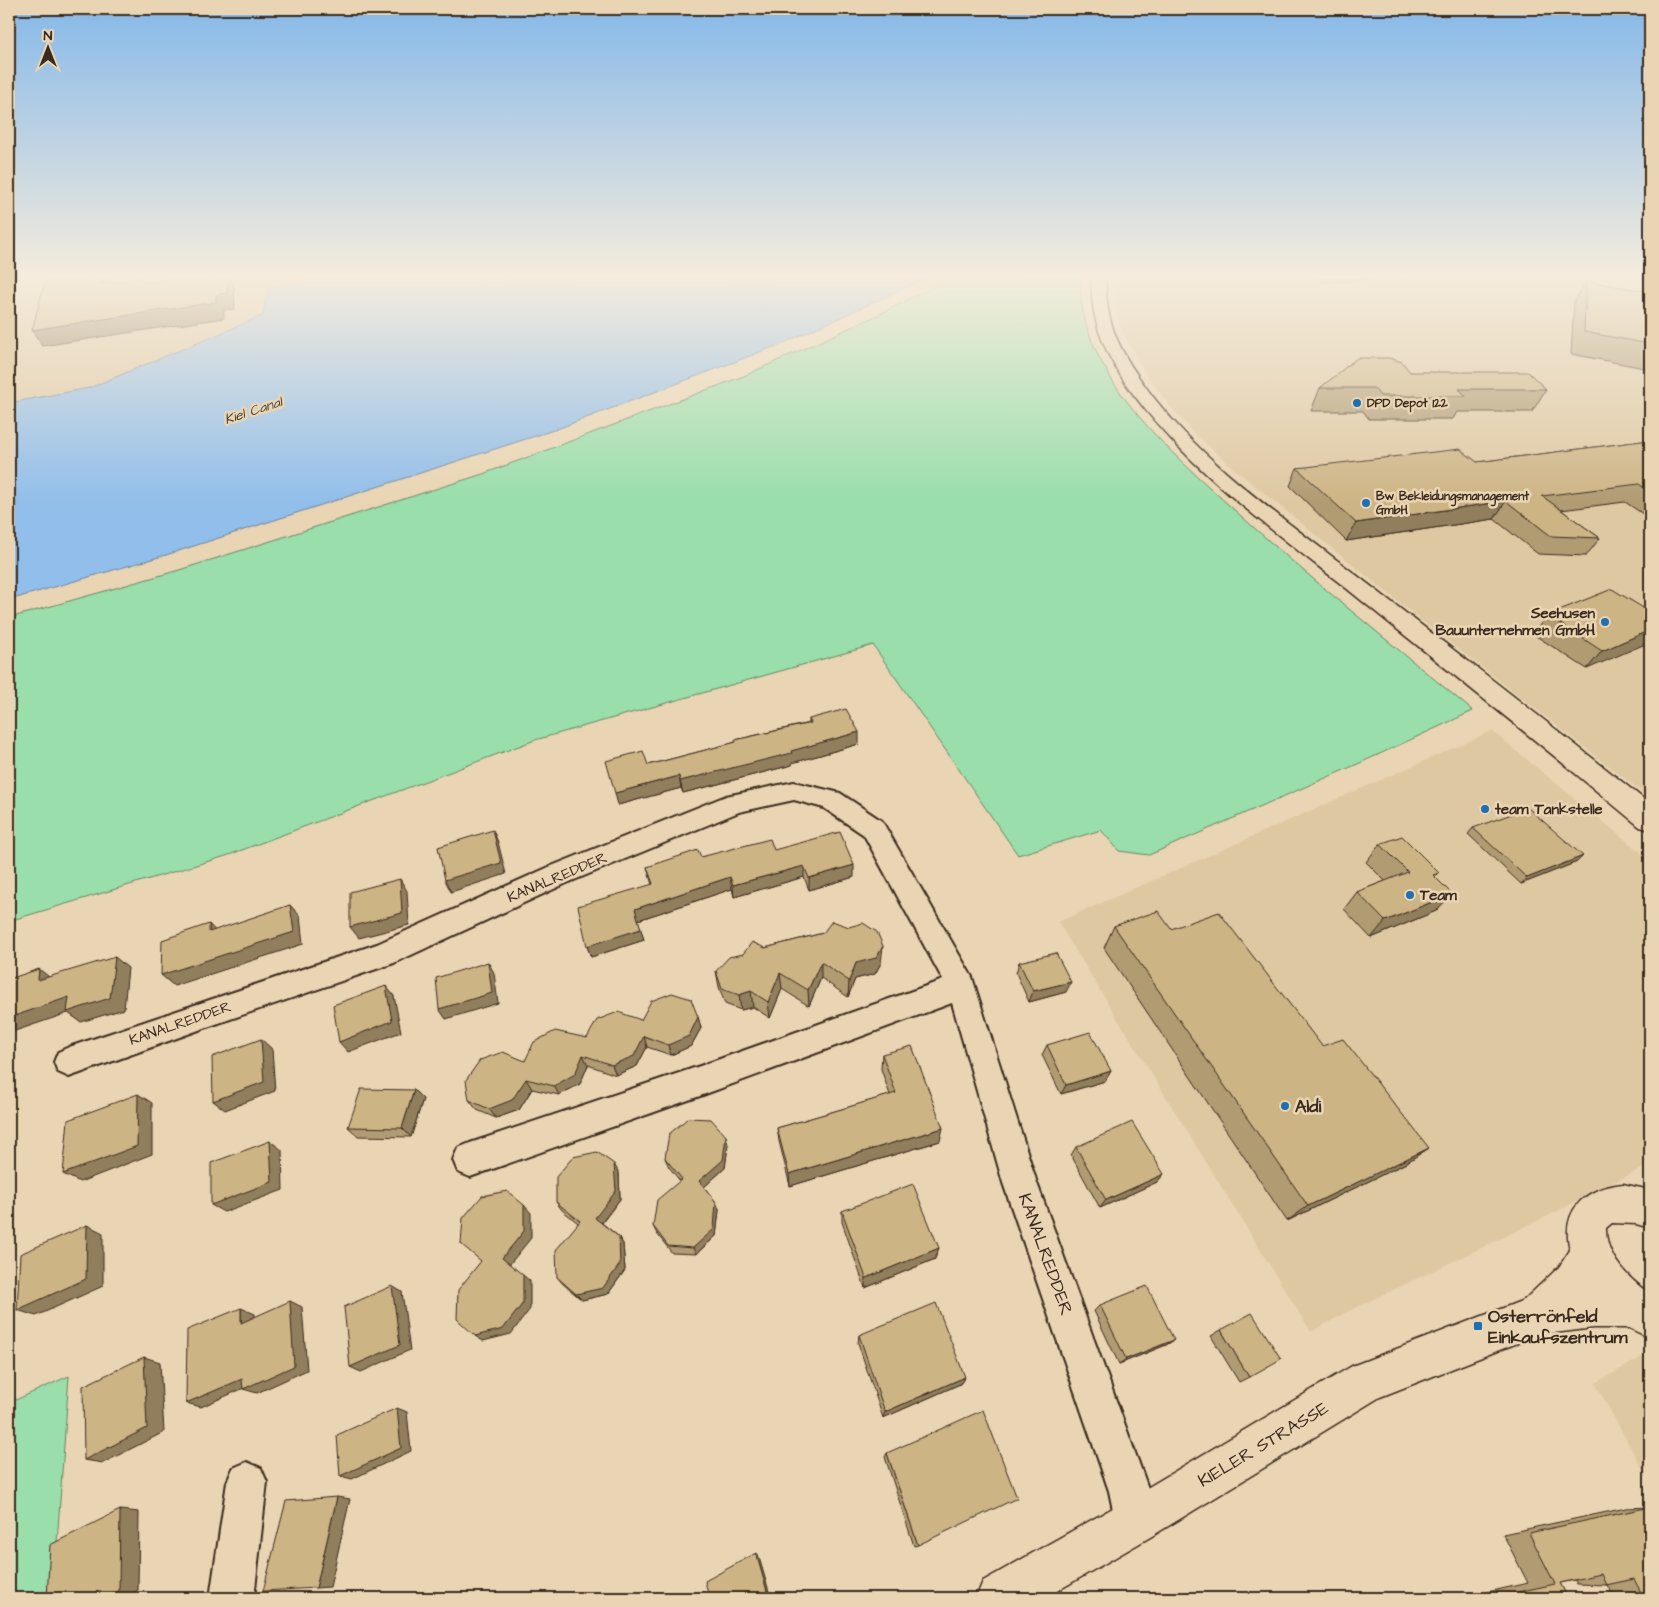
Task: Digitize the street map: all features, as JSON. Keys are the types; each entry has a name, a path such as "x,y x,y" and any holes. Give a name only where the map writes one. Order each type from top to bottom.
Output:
{"main road":[{"path":"1116,353 1140,392 1168,425 1261,510 1650,819"},
{"name":"KIELER STRASSE","path":"1642,1313 1607,1282 1591,1254 1588,1228 1591,1218 1601,1207 1616,1202 1635,1204 1650,1209"},
{"name":"KIELER STRASSE","path":"1538,1315 1573,1281 1591,1254"},
{"name":"KIELER STRASSE","path":"1000,1598 1136,1520 1367,1381 1538,1315 1594,1308 1642,1313"}],"street":[{"name":"KANALREDDER","path":"69,1062 210,1012 384,954 558,875 735,803 794,792 831,800 873,828 962,986 1020,1183 1129,1490 1136,1520"},
{"path":"470,1160 691,1084 962,986"},
{"path":"232,1598 247,1482"}],"shaded area":[{"path":"9,353 173,353 89,388 9,403"},
{"path":"1134,353 1650,353 1650,798 1421,620 1233,468 1192,431 1165,400 1146,374"},
{"path":"1492,731 1650,860 1650,1164 1554,1213 1347,1312 1311,1332 1058,922"},
{"path":"1650,1353 1650,1483 1595,1383"}],"green space":[{"path":"794,353 1097,353 1117,388 1131,407 1179,459 1290,559 1473,711 1360,763 1149,855 1119,851 1101,830 1018,855 873,645 535,740 226,856 9,921 9,618 176,571 483,474 744,376"},
{"path":"69,1376 53,1598 9,1598 9,1403"}],"water":[{"name":"Kiel Canal","path":"173,353 758,353 557,429 166,555 9,600 9,403 89,388"}],"building":[{"path":"1357,358 1389,358 1402,362 1410,372 1528,372 1546,389 1459,389 1466,396 1380,396 1374,388 1320,388"},
{"path":"1650,440 1650,492 1639,484 1542,496 1600,538 1551,536 1506,501 1356,523 1297,468 1460,449 1477,462"},
{"path":"1612,589 1650,612 1650,630 1602,651 1547,615"},
{"path":"846,709 859,732 791,751 792,753 680,781 679,776 615,793 606,761 643,751 648,765 736,742 735,740 811,723 809,719"},
{"path":"1528,808 1583,856 1527,878 1473,828"},
{"path":"493,830 501,863 445,880 438,847"},
{"path":"840,832 854,865 809,878 804,866 733,885 730,877 635,909 641,929 587,946 578,906 653,884 647,867 698,850 701,857 770,839 774,850"},
{"path":"1402,836 1439,873 1433,875 1452,894 1385,921 1357,892 1408,872 1380,844"},
{"path":"400,879 402,913 350,927 350,892"},
{"path":"290,905 294,932 161,975 162,940 209,924 209,932"},
{"name":"Aldi","path":"1158,911 1171,929 1219,912 1322,1046 1343,1039 1429,1148 1308,1206 1114,926"},
{"path":"832,921 849,927 863,923 877,932 883,946 876,958 856,963 849,981 821,962 808,990 780,973 768,1002 751,991 739,995 722,989 716,971 729,957 743,954 752,942 765,948 823,933"},
{"path":"1056,953 1071,982 1033,991 1019,962"},
{"path":"115,957 110,998 67,1012 69,997 9,1018 9,979 39,969 38,980"},
{"path":"488,962 492,993 439,1009 436,978"},
{"path":"386,986 392,1021 339,1042 333,1005"},
{"path":"672,993 691,999 698,1017 689,1036 668,1045 644,1036 634,1056 612,1065 583,1055 575,1074 554,1086 526,1079 512,1100 489,1109 469,1100 466,1080 480,1060 503,1052 525,1061 534,1042 555,1031 587,1038 597,1020 618,1012 641,1020 651,1001"},
{"path":"1090,1032 1111,1071 1066,1085 1047,1045"},
{"path":"261,1039 264,1082 213,1101 212,1057"},
{"path":"912,1046 943,1128 789,1174 777,1128 896,1093 882,1054"},
{"path":"361,1089 414,1090 402,1128 348,1127"},
{"path":"138,1094 137,1146 63,1174 68,1120"},
{"path":"688,1118 711,1119 726,1136 723,1160 699,1181 716,1202 714,1229 693,1248 668,1246 653,1226 657,1200 682,1179 665,1158 669,1134"},
{"path":"1132,1122 1164,1174 1106,1200 1076,1147"},
{"path":"270,1141 272,1182 211,1205 211,1163"},
{"path":"597,1152 614,1164 616,1191 595,1218 619,1237 620,1264 603,1288 576,1294 557,1277 556,1250 580,1221 556,1202 556,1177 573,1157"},
{"path":"913,1184 939,1248 866,1278 842,1211"},
{"path":"507,1191 524,1205 524,1231 502,1258 523,1275 523,1303 503,1329 475,1336 457,1319 458,1290 481,1261 461,1244 463,1218 482,1196"},
{"path":"87,1225 86,1279 17,1310 20,1254"},
{"path":"392,1286 400,1345 350,1367 344,1307"},
{"path":"1147,1286 1174,1340 1126,1359 1100,1305"},
{"path":"290,1301 294,1366 243,1389 242,1379 186,1403 187,1330 241,1308 241,1323"},
{"path":"936,1303 965,1377 885,1412 859,1335"},
{"path":"1252,1313 1281,1359 1249,1377 1221,1330"},
{"path":"144,1357 147,1428 84,1460 83,1386"},
{"path":"397,1408 401,1448 340,1476 337,1435"},
{"path":"983,1410 1017,1498 918,1545 887,1453"},
{"path":"337,1497 316,1588 263,1591 286,1501"},
{"path":"1650,1507 1650,1598 1644,1598 1634,1579 1606,1585 1601,1574 1560,1583 1568,1598 1511,1598 1509,1594 1555,1584 1529,1533"},
{"path":"120,1510 119,1591 106,1598 47,1598 50,1545"},
{"path":"756,1553 769,1598 709,1598 705,1581"}],"place":[{"name":"DPD Depot 122","path":"1357,403"},
{"name":"Bw Bekleidungsmanagement GmbH","path":"1366,503"},
{"name":"Seehusen Bauunternehmen GmbH","path":"1605,622"},
{"name":"team Tankstelle","path":"1485,809"},
{"name":"Team","path":"1410,895"},
{"name":"Aldi","path":"1285,1106"},
{"name":"Osterrönfeld Einkaufszentrum","path":"1478,1326"}]}
